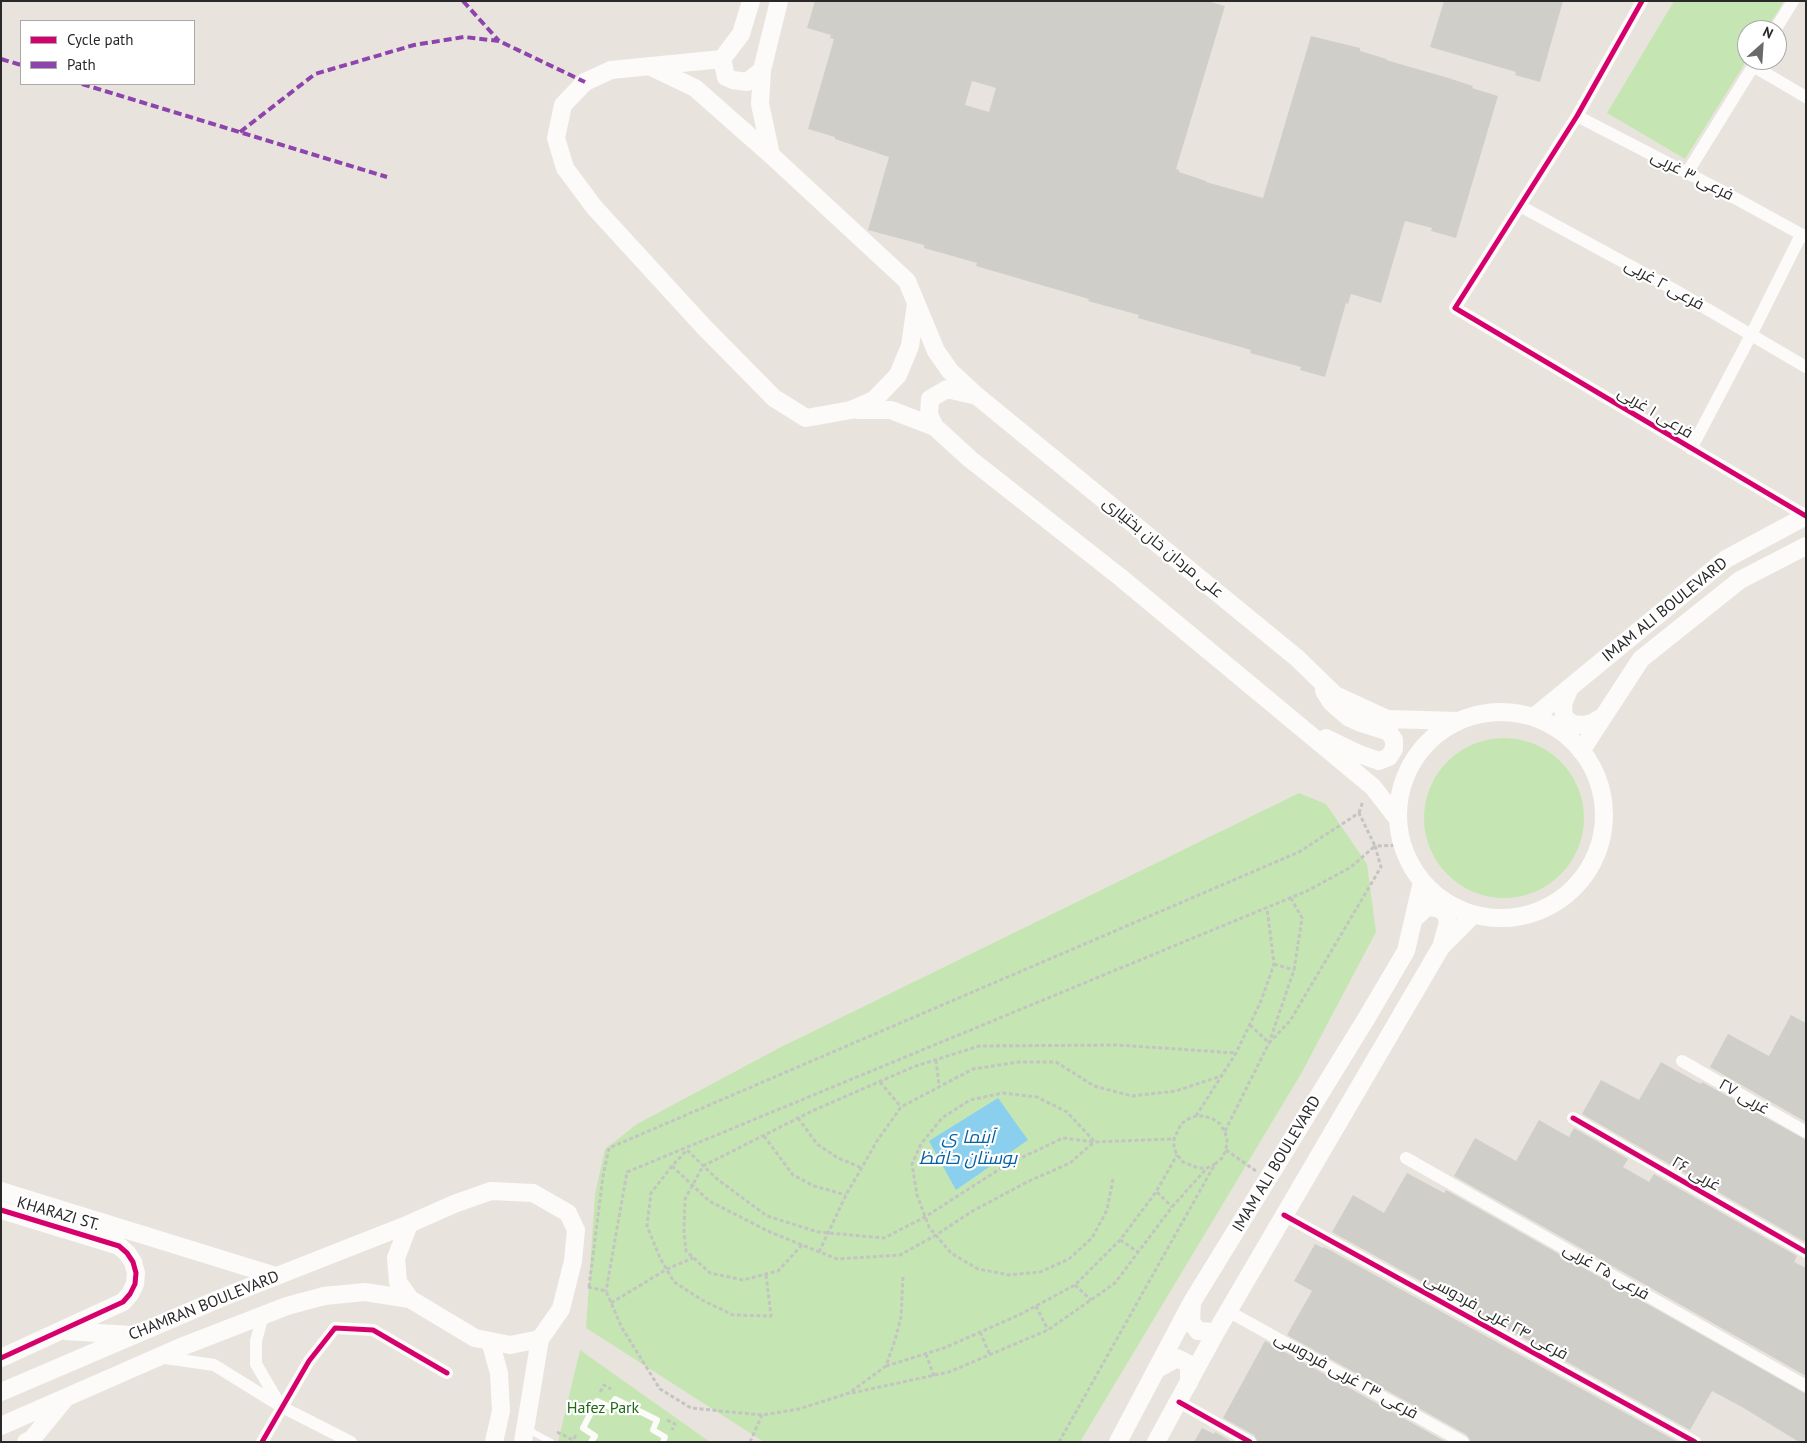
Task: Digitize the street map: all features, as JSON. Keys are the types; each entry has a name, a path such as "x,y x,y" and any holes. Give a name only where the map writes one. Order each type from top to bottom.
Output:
{"main road":[{"path":"751,1 741,34 722,59 611,70 585,82 563,105 556,138 565,168 594,206 704,327 774,398 806,418 851,410 891,410 934,427 970,459 1120,577 1374,787 1397,818"},
{"path":"771,155 760,104 762,70 779,1"},
{"path":"722,59 726,77 733,80 747,82 762,70"},
{"name":"علی مردان خان بختیاری","path":"651,67 695,88 771,155 907,281 936,351 950,371 977,396 1297,658 1336,695 1387,719 1458,721"},
{"path":"851,410 874,400 898,375 910,346 916,301"},
{"path":"934,427 929,415 930,400 947,389 977,396"},
{"name":"IMAM ALI BOULEVARD","path":"1534,717 1726,559 1806,516"},
{"name":"IMAM ALI BOULEVARD","path":"1581,751 1641,659 1740,580 1806,546"},
{"path":"1293,719 1359,754 1379,761 1389,757 1394,749 1394,740 1389,732 1360,723 1339,710 1323,690 1321,681"},
{"path":"1571,686 1563,704 1564,718 1573,724 1583,726 1605,715"},
{"path":"1485,713 1514,713 1534,717 1548,722 1563,733 1581,751 1598,780 1604,814 1599,847 1584,877 1560,900 1530,915 1496,918 1473,915 1441,900 1422,882 1404,852 1397,818 1401,787 1413,759 1434,736 1458,721 1485,713"},
{"name":"IMAM ALI BOULEVARD","path":"1118,1442 1192,1302 1406,950 1422,882"},
{"path":"1413,920 1420,911 1431,907 1440,909 1446,914 1448,923 1441,947"},
{"name":"IMAM ALI BOULEVARD","path":"1156,1442 1228,1311 1441,947 1473,915"},
{"name":"KHARAZI ST.","path":"1,1191 276,1276"},
{"path":"523,1442 540,1339 562,1309 573,1260 576,1230 568,1212 533,1193 491,1191 454,1204 409,1224 396,1258 398,1282 410,1299 475,1338 510,1345 540,1339"},
{"name":"KHARAZI ST.","path":"1,1210 108,1241"},
{"name":"CHAMRAN BOULEVARD","path":"1,1392 276,1276 409,1224"},
{"name":"CHAMRAN BOULEVARD","path":"2,1357 123,1302 135,1284 136,1273 128,1253 108,1241"},
{"name":"CHAMRAN BOULEVARD","path":"1,1426 158,1357 288,1306 324,1296 365,1292 410,1299"},
{"path":"1192,1302 1191,1322 1198,1331 1216,1332"},
{"path":"62,1331 134,1335"},
{"path":"490,1341 500,1373 501,1412 494,1442"},
{"path":"1157,1369 1177,1358 1189,1364 1189,1383"},
{"path":"26,1442 32,1438 66,1397"}],"street":[{"path":"1520,206 1577,116 1642,1"},
{"path":"1781,20 1793,1"},
{"path":"1687,173 1751,70"},
{"path":"1766,70 1806,97"},
{"name":"فرعی ۳ غربی","path":"1577,116 1803,236"},
{"name":"فرعی ۱ غربی","path":"1520,206 1455,308 1806,516"},
{"name":"فرعی ۲ غربی","path":"1520,206 1673,289 1806,367"},
{"path":"1691,449 1803,236"},
{"name":"۲۷ غربی","path":"1682,1061 1806,1132"},
{"name":"۲۶ غربی","path":"1573,1118 1806,1252"},
{"name":"فرعی ۲۵ غربی","path":"1406,1158 1806,1386"},
{"name":"فرعی ۲۴ غربی فردوسی","path":"1284,1215 1695,1442"},
{"name":"فرعی ۲۳ غربی فردوسی","path":"1228,1311 1463,1442"},
{"path":"263,1315 256,1341 256,1364 282,1407"},
{"path":"262,1442 309,1361 335,1328 373,1330 447,1373"},
{"path":"158,1357 214,1365 282,1407 351,1442"},
{"path":"1179,1402 1250,1442"}],"lane":[{"path":"591,1442 595,1436 583,1428 598,1401 610,1407 615,1399 657,1420 653,1430 666,1436 663,1442"},
{"path":"527,1418 530,1430 551,1442"}],"path":[{"path":"590,1287 603,1176 609,1148 1299,852 1359,813 1375,846 1381,867 1290,1021 1269,1043"},
{"path":"1207,1168 1172,1207 1115,1283 1048,1330 934,1376 849,1393 799,1409 762,1415 691,1408 660,1388 622,1328 606,1291 627,1172 1291,898 1351,866 1375,846 1402,845"},
{"path":"1225,1132 1269,1043 1294,970 1302,918 1291,898"},
{"path":"1196,1116 1236,1053 1261,1002 1274,964 1267,908"},
{"path":"1274,964 1294,970"},
{"path":"1250,1025 1269,1043"},
{"path":"802,1245 778,1271 743,1280 710,1273 686,1251 684,1231 684,1200 703,1166 798,1118 913,1067 979,1046 1032,1044 1117,1045 1236,1053"},
{"path":"936,1060 939,1086"},
{"path":"820,1252 827,1233 846,1195 877,1140 901,1107 973,1069 1019,1062 1056,1062 1094,1086 1132,1096 1176,1091 1221,1076"},
{"path":"880,1082 901,1107"},
{"path":"1094,1142 1067,1112 1037,1097 1003,1093 970,1100 942,1118 920,1144 912,1164 916,1195 924,1217 929,1227 951,1253 978,1269 1009,1275 1040,1272 1068,1259 1092,1238 1107,1210 1113,1180"},
{"path":"1059,1442 1216,1164 1226,1150 1227,1140 1225,1132 1220,1124 1213,1119 1196,1116 1181,1124 1174,1139 1174,1148 1183,1162 1198,1168 1207,1168 1216,1164"},
{"path":"798,1118 816,1144 838,1158 862,1168"},
{"path":"764,1136 793,1175 814,1186 846,1195"},
{"path":"766,1274 771,1316 733,1315 702,1300 674,1282 646,1226 651,1193 687,1150 716,1179 767,1216 818,1232 884,1238 924,1217 1006,1165 1063,1138 1094,1142 1174,1139"},
{"path":"672,1166 709,1201 770,1232 837,1259 900,1255 936,1235 971,1212 1027,1182 1070,1163 1094,1142"},
{"path":"1226,1150 1268,1179"},
{"path":"849,1393 886,1366 944,1348 1036,1306 1074,1285 1120,1240 1156,1192 1178,1156"},
{"path":"1156,1192 1172,1207"},
{"path":"1120,1240 1138,1252"},
{"path":"611,1303 667,1269 693,1258"},
{"path":"886,1366 896,1340 901,1317 903,1276"},
{"path":"568,1282 606,1291"},
{"path":"1074,1285 1091,1300"},
{"path":"1036,1306 1048,1330"},
{"path":"980,1332 990,1354"},
{"path":"926,1354 934,1376"},
{"path":"750,1442 762,1415"}],"green space":[{"path":"1674,1 1784,1 1772,20 1737,20 1737,70 1741,70 1685,159 1607,113"},
{"path":"1504,738 1520,740 1541,748 1560,762 1570,774 1580,795 1584,818 1582,834 1574,855 1560,874 1548,884 1527,894 1504,898 1488,896 1467,888 1448,874 1438,862 1428,841 1424,818 1426,802 1434,781 1448,762 1460,752 1481,742"},
{"path":"1299,793 1326,804 1367,864 1376,932 1301,1074 1080,1442 764,1442 586,1328 595,1194 605,1149 637,1124 779,1048"},
{"name":"Hafez Park","path":"580,1350 710,1442 558,1442"}],"water":[{"name":"آبنما ی بوستان حافظ","path":"998,1098 1028,1140 956,1190 929,1141"}],"building":[{"path":"815,1 1207,1 1225,6 1176,169 1179,172 1206,182 1263,198 1311,36 1360,48 1360,51 1473,86 1472,88 1498,96 1456,238 1431,231 1432,228 1405,221 1381,303 1351,294 1348,304 1346,303 1325,377 1300,370 1301,367 1250,353 1251,350 1138,318 1139,315 976,266 977,263 924,248 924,245 868,230 889,157 808,129 834,39 830,38 831,35 807,28","holes":["972,81 996,88 989,112 965,105"]},
{"path":"1444,1 1563,1 1540,82 1515,75 1516,72 1430,47"},
{"path":"1791,1015 1806,1023 1806,1122 1710,1067 1728,1034 1769,1056"},
{"path":"1661,1062 1701,1084 1702,1082 1806,1140 1805,1242 1582,1114 1601,1080 1639,1100"},
{"path":"1539,1120 1569,1137 1574,1128 1628,1159 1623,1167 1649,1182 1654,1174 1797,1256 1794,1262 1806,1268 1806,1376 1454,1176 1475,1138 1516,1161"},
{"path":"1407,1173 1444,1193 1446,1190 1806,1394 1806,1442 1799,1442 1712,1391 1690,1430 1332,1232 1353,1195 1384,1213"},
{"path":"1315,1244 1324,1247 1678,1442 1471,1442 1467,1435 1287,1335 1312,1291 1294,1281"},
{"path":"1265,1341 1446,1442 1258,1442 1254,1435 1223,1418"},
{"path":"1202,1428 1214,1434 1215,1432 1233,1442 1194,1442"}],"marked path":[{"path":"463,1 499,41"},
{"path":"240,132 315,74 414,45 464,37 499,41 585,82"},
{"path":"1,59 20,65"},
{"path":"85,85 387,177"}],"cycle path":[{"path":"1642,1 1577,116 1455,308 1806,516"},
{"path":"1573,1118 1806,1252"},
{"path":"1,1210 119,1246 133,1262 136,1273 135,1284 123,1302 1,1358"},
{"path":"1284,1215 1695,1442"},
{"path":"262,1442 309,1361 335,1328 373,1330 447,1373"},
{"path":"1179,1402 1250,1442"}]}
